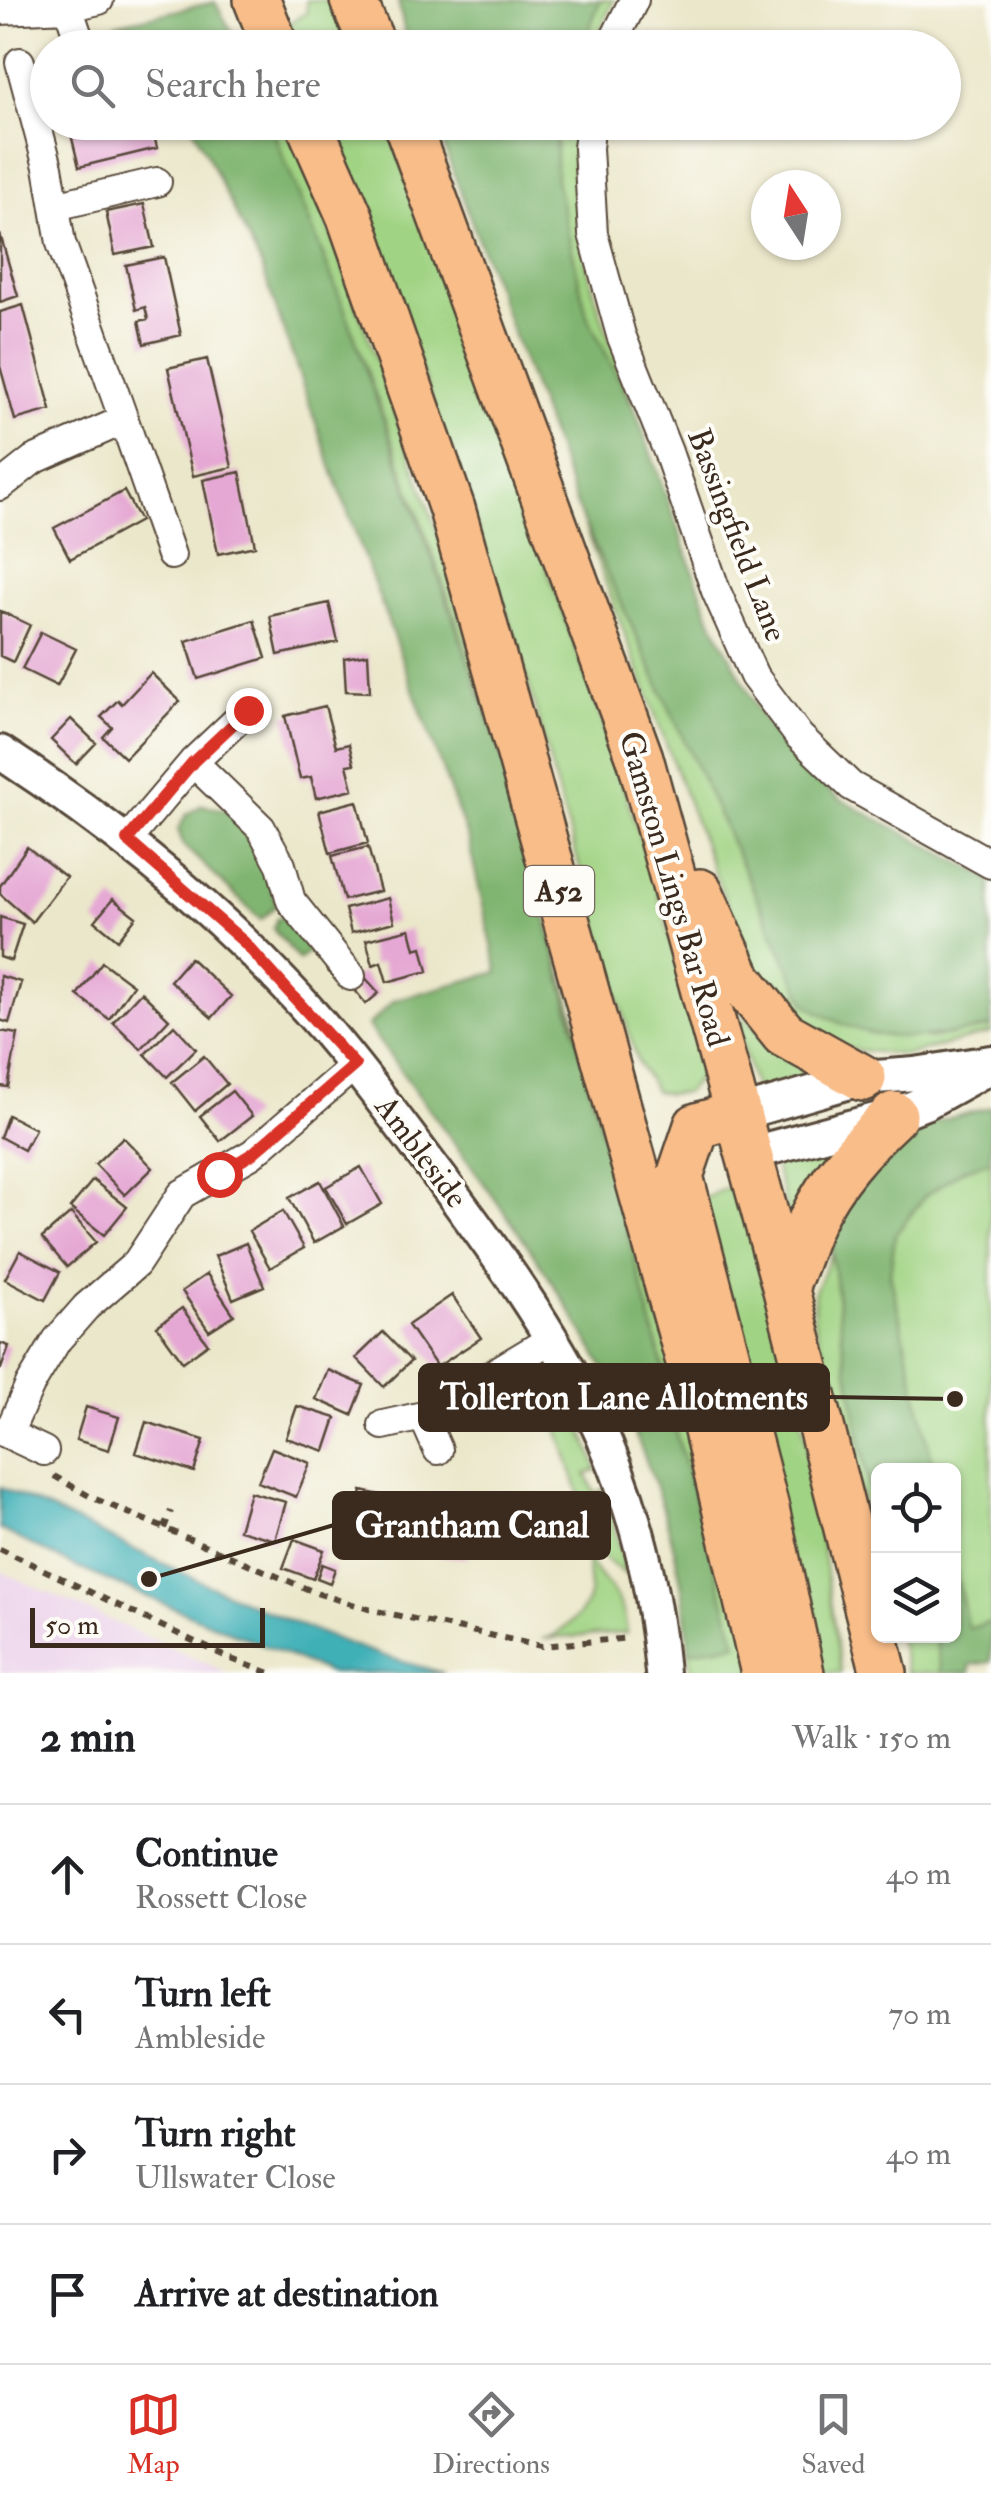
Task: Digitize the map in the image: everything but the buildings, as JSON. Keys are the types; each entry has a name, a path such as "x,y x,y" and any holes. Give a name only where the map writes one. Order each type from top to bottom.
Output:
{"highway":[{"path":"257,0 269,30"},
{"path":"353,0 366,30"},
{"name":"A52","path":"316,140 350,217 452,509 702,1405 764,1673"},
{"name":"Gamston Lings Bar Road","path":"413,140 640,758 785,1286 884,1673"},
{"path":"640,758 738,977 784,1034 863,1078"},
{"path":"613,1092 686,1155"},
{"path":"785,1286 819,1208 854,1154 894,1116"},
{"path":"743,1134 696,1126 680,1176 766,1508 802,1673"},
{"path":"824,1441 860,1673"}],"street":[{"path":"0,10 68,8 98,0"},
{"path":"619,30 634,0"},
{"path":"68,8 76,30"},
{"path":"20,62 30,100"},
{"path":"41,140 61,243 171,555"},
{"name":"Bassingfield Lane","path":"589,140 592,234 621,336 668,452 716,591 754,676 799,736 851,786 991,864"},
{"path":"54,206 157,182"},
{"path":"0,486 33,460 124,420"},
{"path":"127,840 193,762 248,710"},
{"path":"193,762 261,828 281,865 292,902 351,976"},
{"name":"Ambleside","path":"5,764 127,840 244,942 355,1065 508,1270 579,1383 617,1467 640,1538 662,1673"},
{"path":"743,1134 863,1078 991,1064"},
{"path":"743,1134 894,1116 927,1102 991,1064"},
{"path":"44,1452 4,1432 57,1340 136,1264 182,1194 252,1154 355,1065"},
{"path":"383,1425 423,1416 553,1338"},
{"path":"423,1416 438,1450"}],"path":[{"path":"92,1497 319,1594 372,1610 542,1646 636,1638"},
{"path":"164,1528 171,1511"},
{"path":"0,1549 213,1651 270,1673"}],"shaded area":[{"path":"0,1571 228,1673 0,1673"}],"green space":[{"path":"306,0 335,0 348,30 291,30 288,23 307,13"},
{"path":"398,0 600,0 589,30 404,30"},
{"path":"600,0 614,0 600,30 589,30"},
{"path":"215,2 231,30 114,30 116,24"},
{"path":"199,140 277,140 348,318 508,774 667,1383 677,1437 737,1644 689,1651 677,1562 653,1478 618,1396 575,1318 526,1243 368,1026 394,1000 498,972 468,839 261,265"},
{"path":"277,140 296,140 305,158 442,545 759,1673 692,1673 689,1651 736,1644 677,1437 667,1383 563,982 459,628 348,318"},
{"path":"333,140 393,140 602,721 658,893 706,1071 685,1093 655,1091 638,1063 519,648 402,316"},
{"path":"441,140 556,140 556,180 587,316 637,415 710,617 781,747 838,798 991,879 991,1027 895,1037 851,1028 806,1004 580,514"},
{"path":"556,140 575,140 575,199 588,272 637,415 587,316 556,180"},
{"path":"580,514 806,1004 929,1039 991,1027 991,1033 906,1055 847,1049 811,1032 758,979"},
{"path":"202,805 223,810 236,819 259,853 276,905 261,920 184,846 178,830 186,815"},
{"path":"289,916 307,935 310,950 299,960 273,929 277,918"},
{"path":"744,1018 811,1075 756,1092 735,1020"},
{"path":"991,1107 991,1161 964,1169 925,1196 895,1235 890,1274 932,1463 871,1463 871,1496 842,1338 832,1253 835,1217 876,1152 923,1125"},
{"path":"849,1141 789,1218 774,1163"},
{"path":"991,1161 991,1622 968,1629 961,1596 961,1463 932,1463 890,1274 895,1235 925,1196 964,1169"},
{"path":"726,1188 744,1197 807,1444 841,1673 817,1673 702,1200"},
{"path":"832,1253 842,1338 871,1496 871,1528 814,1320 814,1293"},
{"path":"542,1379 569,1409 588,1445 597,1470 586,1474 595,1493 604,1489 627,1575 599,1555"},
{"path":"585,1553 617,1597 627,1633 542,1639 561,1631 585,1606 590,1590"},
{"path":"961,1596 968,1629 991,1622 991,1662 970,1665 970,1673 941,1673 936,1643 961,1643"},
{"path":"901,1643 936,1643 941,1673 907,1673"}],"water":[{"path":"0,1487 273,1614 444,1673 329,1673 76,1567 0,1529"}],"place":[{"name":"Tollerton Lane Allotments","path":"955,1399"},
{"name":"Grantham Canal","path":"149,1579"}],"route":[{"path":"219,1174 252,1154 355,1065 244,942 127,840 193,762 248,710"}]}
